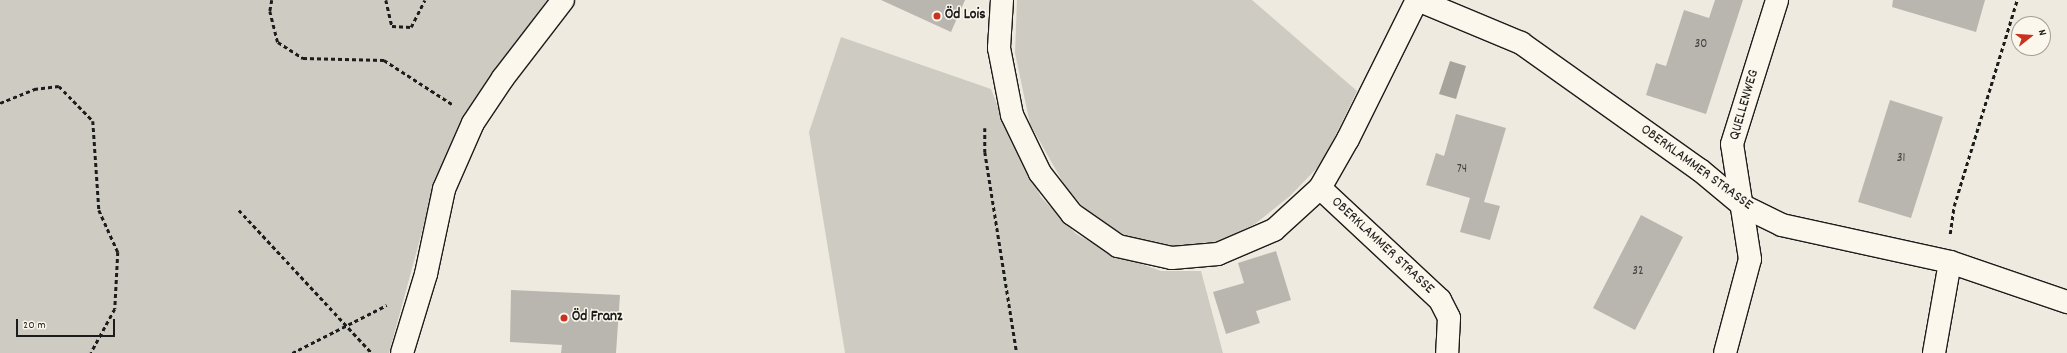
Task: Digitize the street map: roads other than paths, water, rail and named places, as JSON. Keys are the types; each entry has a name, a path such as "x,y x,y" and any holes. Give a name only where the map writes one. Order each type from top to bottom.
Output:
{"street":[{"path":"402,353 422,287 444,189 473,123 503,78 563,0"},
{"name":"OBERKLAMMER STRASSE","path":"1002,0 999,48 1012,115 1040,173 1072,214 1118,246 1172,258 1218,254 1274,230 1320,188 1348,139 1418,0 1521,43 1700,170 1743,206 1782,225 1950,262 2067,302"},
{"name":"QUELLENWEG","path":"1724,353 1750,259 1743,206 1732,144 1777,0"},
{"name":"OBERKLAMMER STRASSE","path":"1320,188 1440,300 1449,318 1447,353"},
{"path":"1934,353 1950,262"}],"place":[{"name":"Öd Lois","path":"937,16"},
{"name":"Öd Franz","path":"564,318"}]}
